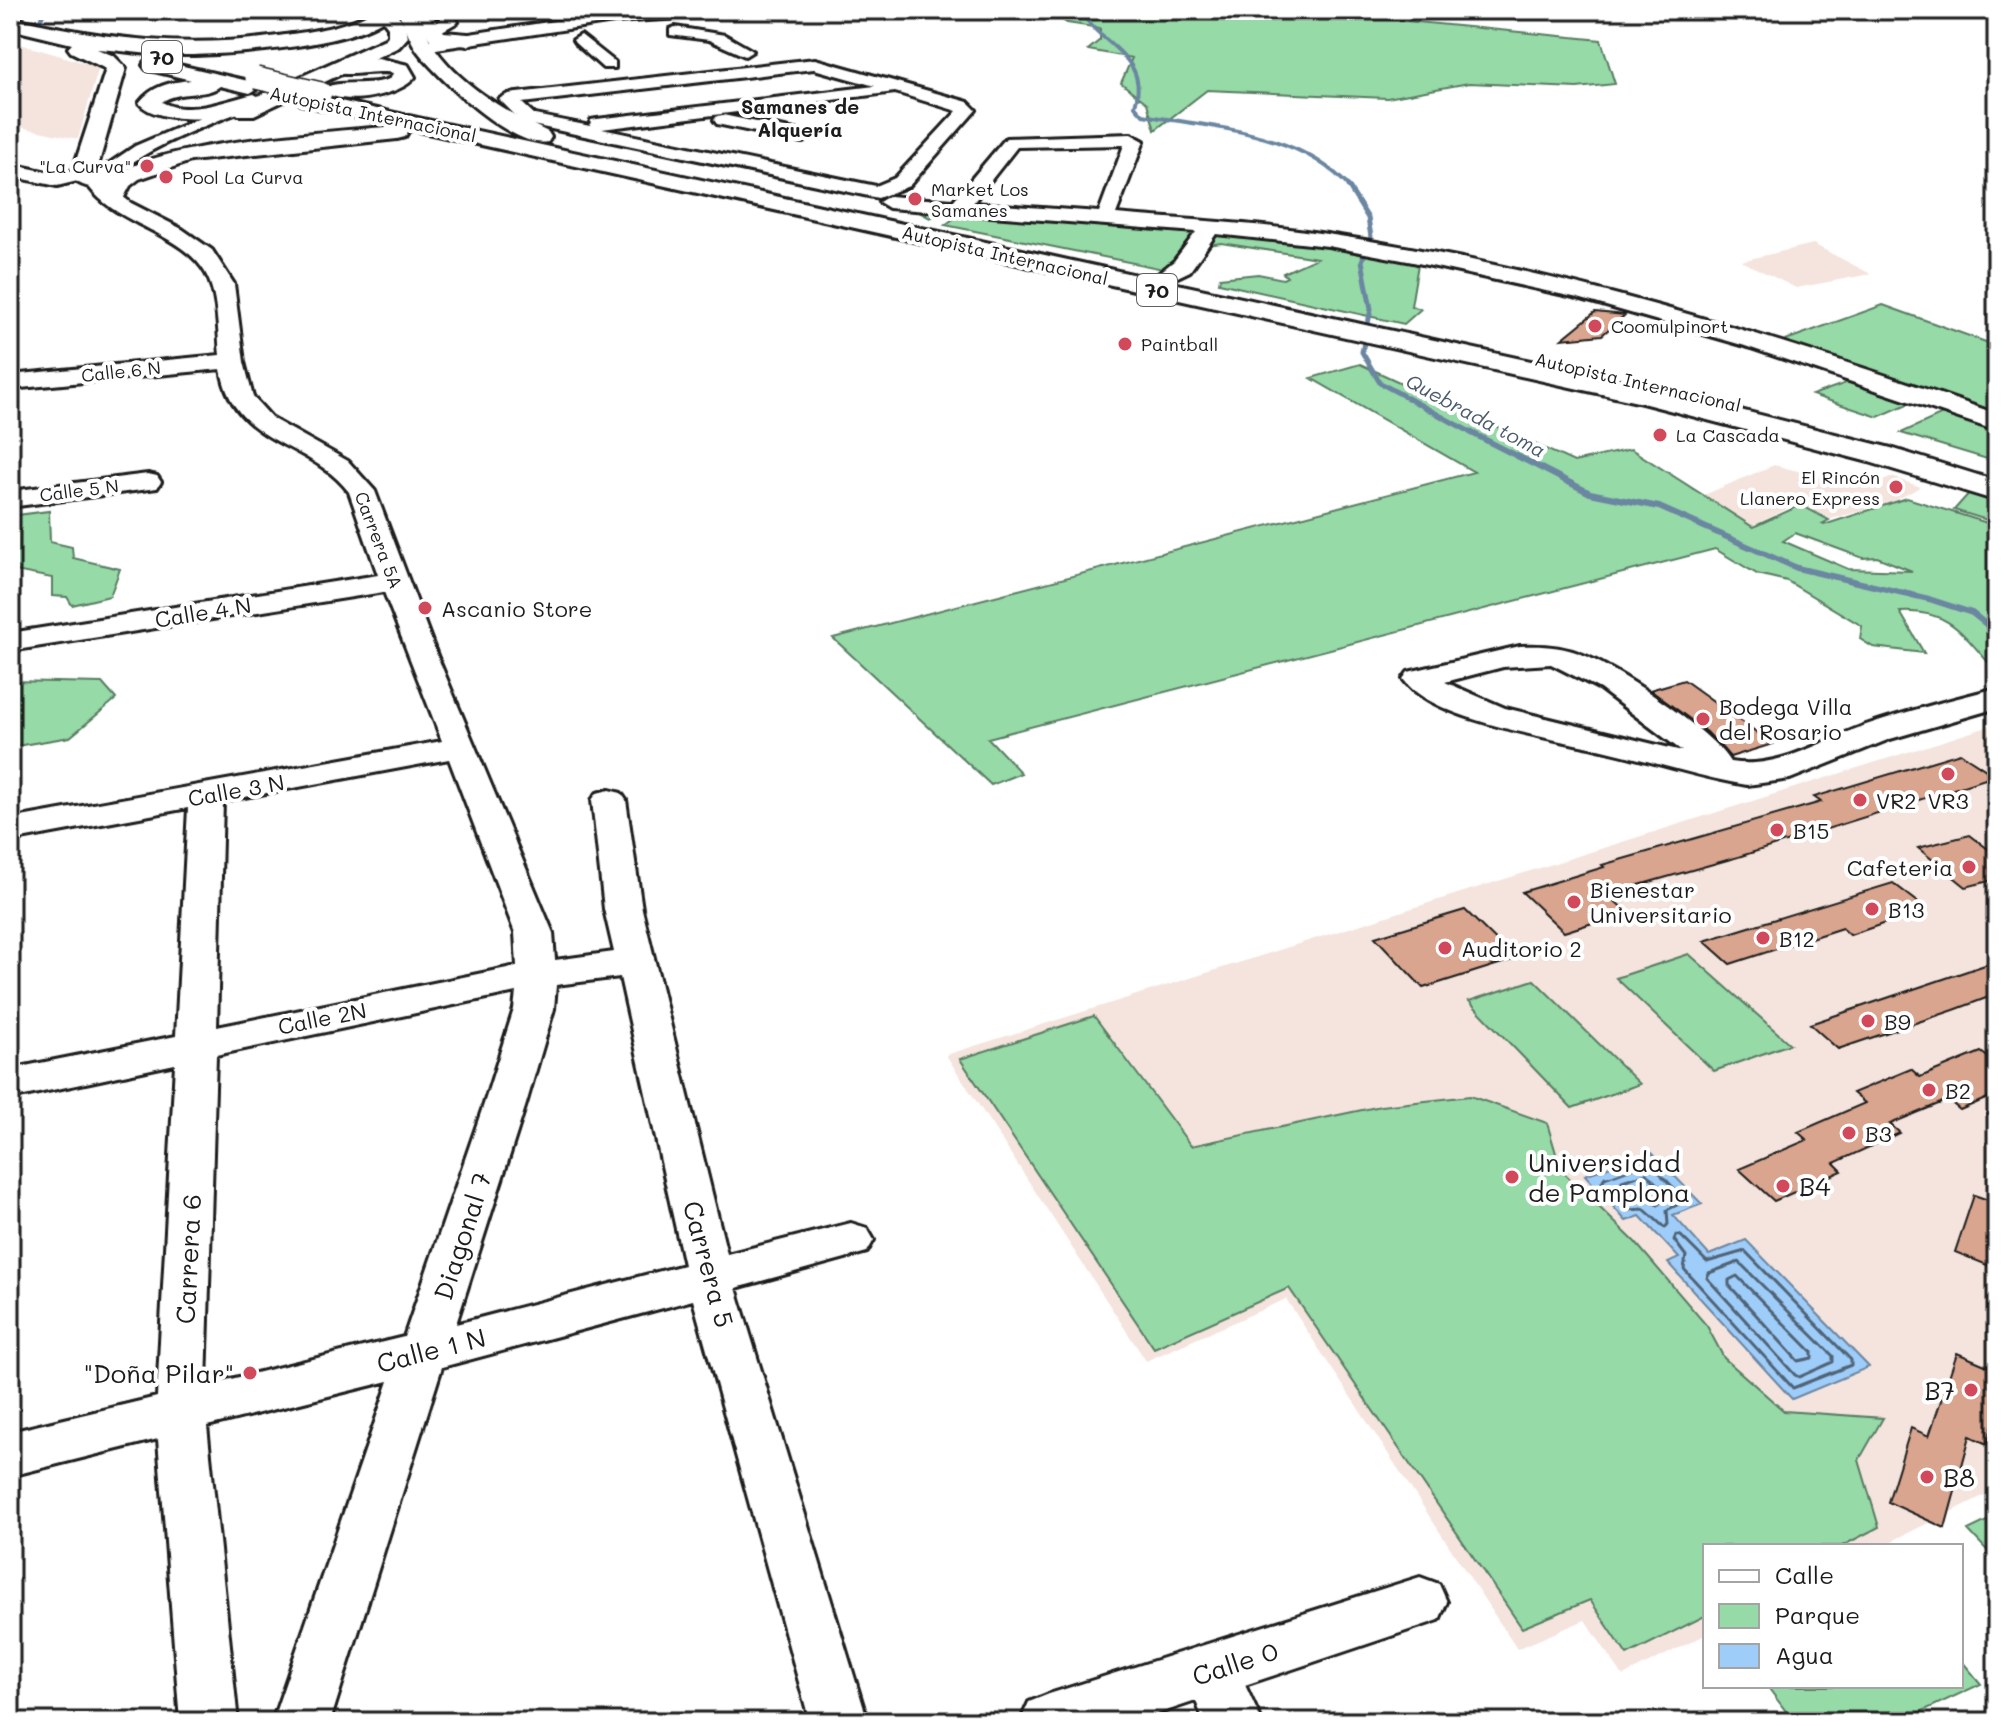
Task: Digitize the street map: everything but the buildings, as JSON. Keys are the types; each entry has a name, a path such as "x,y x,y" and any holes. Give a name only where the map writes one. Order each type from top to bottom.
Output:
{"main road":[{"path":"76,43 154,49 196,48 332,35 362,27 384,10 411,16 428,39 505,120 566,137"},
{"path":"250,90 323,87 392,43 411,16"},
{"name":"Autopista Internacional","path":"10,23 250,90 323,87 505,142 1159,290 1645,395 1880,455 1997,491"},
{"name":"Autopista Internacional","path":"10,32 76,43"},
{"path":"428,39 473,39"},
{"path":"76,43 114,65 116,72 98,185 120,183 136,172 177,157 215,150 405,132 505,142"},
{"path":"315,46 335,51 339,57 323,87 331,117 320,124 296,131 247,130 237,123 250,90 236,61 256,52 315,46"},
{"name":"Autopista Internacional","path":"250,90 281,84 323,87 566,137 803,198 954,212 1165,277 1683,391 1997,473"},
{"path":"803,198 880,198 914,211 954,212"}],"street":[{"path":"411,16 443,10 450,22 428,39"},
{"path":"473,39 614,17 750,10"},
{"path":"609,65 574,41 617,35 707,33 724,37 745,51"},
{"path":"473,39 493,53"},
{"path":"689,113 799,143 880,198 902,182 967,110 906,88 815,64 508,99 524,117 566,137 799,143 848,95"},
{"path":"566,137 689,113 906,88"},
{"path":"10,170 108,187 110,179 127,164 250,90"},
{"path":"954,212 1012,142 1131,139 1135,141 1108,211"},
{"name":"Carrera 5A","path":"98,185 176,235 213,263 223,284 235,383 243,402 255,416 331,461 356,483 368,503 423,658 530,918 537,975"},
{"path":"954,212 1108,211 1315,226"},
{"path":"954,212 1211,227 1326,240 1460,264 1702,325 1873,377 1997,423"},
{"path":"1165,277 1182,266 1211,227"},
{"name":"Calle 6 N","path":"10,382 233,361"},
{"name":"Calle 5 N","path":"10,499 148,482"},
{"name":"Calle 4 N","path":"10,642 396,581"},
{"path":"1712,769 1713,760 1697,747 1620,690 1564,657 1526,656 1419,679 1448,697 1495,716 1637,748 1712,769 1747,775 1778,772 1878,732 1997,698"},
{"name":"Calle 3 N","path":"10,830 461,747"},
{"name":"Carrera 6","path":"206,795 181,1411 209,1722"},
{"name":"Carrera 5","path":"609,800 623,909 710,1277 839,1722"},
{"name":"Calle 2N","path":"10,1084 537,975 635,962"},
{"name":"Diagonal 7","path":"301,1722 425,1352 529,1027 537,975"},
{"name":"Calle 1 N","path":"10,1454 425,1352 851,1240"},
{"name":"Calle 0","path":"1049,1722 1212,1672 1420,1602"},
{"path":"1212,1672 1233,1722"}],"shaded area":[{"path":"10,41 99,67 78,139 10,125"},
{"path":"1813,244 1871,274 1796,288 1741,261"},
{"path":"1774,465 1865,488 1892,477 1921,487 1888,504 1831,519 1799,503 1752,526 1704,495"},
{"name":"Universidad de Pamplona","path":"1997,724 1997,1489 1886,1544 1703,1544 1703,1636 1623,1676 1585,1620 1517,1649 1286,1299 1146,1361 946,1055"}],"green space":[{"path":"1046,10 1294,10 1601,40 1615,84 1577,88 1469,83 1387,98 1207,90 1155,130 1147,103 1121,83 1132,58 1088,50 1100,40 1100,28 1067,23"},
{"path":"917,211 1205,231 1163,269 945,225 956,217 941,213 930,218"},
{"path":"1215,229 1419,258 1411,306 1421,309 1404,324 1219,283 1220,278 1258,274 1283,279 1287,277 1283,273 1317,258 1221,243 1202,246"},
{"path":"1883,305 1997,346 1997,419 1780,342"},
{"path":"1360,364 1574,462 1631,449 1753,527 1801,505 1829,520 1824,525 1907,498 1997,526 1997,672 1966,637 1945,620 1918,612 1900,612 1924,653 1873,647 1860,639 1862,626 1787,581 1757,574 1715,549 988,738 1021,773 991,785 833,638 1474,472 1311,378","holes":["1795,533 1863,558 1877,557 1912,571 1848,569 1783,541"]},
{"path":"1863,377 1997,428 1997,462 1901,433 1945,413 1912,402 1878,417 1812,395"},
{"path":"1971,491 1997,500 1997,523 1954,510"},
{"path":"49,511 50,542 72,547 73,558 120,569 110,596 72,605 67,597 52,596 52,578 10,570 10,516"},
{"path":"10,681 102,683 116,699 70,737 10,747"},
{"path":"1689,954 1790,1044 1714,1071 1616,978"},
{"path":"1534,980 1640,1084 1572,1108 1469,1001"},
{"path":"1094,1016 1191,1146 1381,1106 1470,1096 1547,1123 1561,1170 1635,1242 1707,1326 1724,1358 1784,1411 1883,1418 1859,1460 1879,1527 1846,1544 1703,1544 1703,1617 1627,1655 1590,1600 1522,1628 1289,1288 1154,1348 960,1059"},
{"path":"1997,1516 1997,1561 1968,1530"},
{"path":"1963,1662 1981,1684 1899,1722 1794,1722 1768,1688 1963,1688"}],"water":[{"path":"1651,1152 1702,1204 1673,1215 1709,1255 1746,1240 1869,1367 1792,1399 1668,1263 1679,1258 1640,1216 1626,1221 1585,1175"}],"waterway":[{"path":"10,29 39,20 47,10"},
{"name":"Quebrada toma","path":"1080,10 1130,63 1138,89 1135,106 1143,115 1226,129 1281,143 1307,154 1348,186"},
{"name":"Quebrada toma","path":"1348,186 1368,218 1371,237 1362,261 1371,309 1362,352 1380,383 1474,434"},
{"name":"Quebrada toma","path":"1470,432 1590,493 1659,507 1797,568 1929,599 1972,613 1997,633"}],"place":[{"name":"\"La Curva\"","path":"147,166"},
{"name":"Pool La Curva","path":"166,177"},
{"name":"Market Los Samanes","path":"915,199"},
{"name":"Coomulpinort","path":"1595,326"},
{"name":"Paintball","path":"1125,344"},
{"name":"La Cascada","path":"1660,435"},
{"name":"El Rincón Llanero Express","path":"1896,487"},
{"name":"Ascanio Store","path":"425,608"},
{"name":"Bodega Villa del Rosario","path":"1703,719"},
{"name":"VR3","path":"1948,774"},
{"name":"VR2","path":"1860,800"},
{"name":"B15","path":"1777,830"},
{"name":"Cafeteria","path":"1969,867"},
{"name":"Bienestar Universitario","path":"1574,902"},
{"name":"B13","path":"1872,909"},
{"name":"B12","path":"1763,938"},
{"name":"Auditorio 2","path":"1445,948"},
{"name":"B9","path":"1868,1021"},
{"name":"B2","path":"1929,1090"},
{"name":"B3","path":"1849,1133"},
{"name":"Universidad de Pamplona","path":"1512,1177"},
{"name":"B4","path":"1783,1186"},
{"name":"\"Doña Pilar\"","path":"250,1373"},
{"name":"B7","path":"1971,1390"},
{"name":"B8","path":"1927,1477"}],"district":[{"name":"Samanes de Alquería","path":"800,118"}]}
